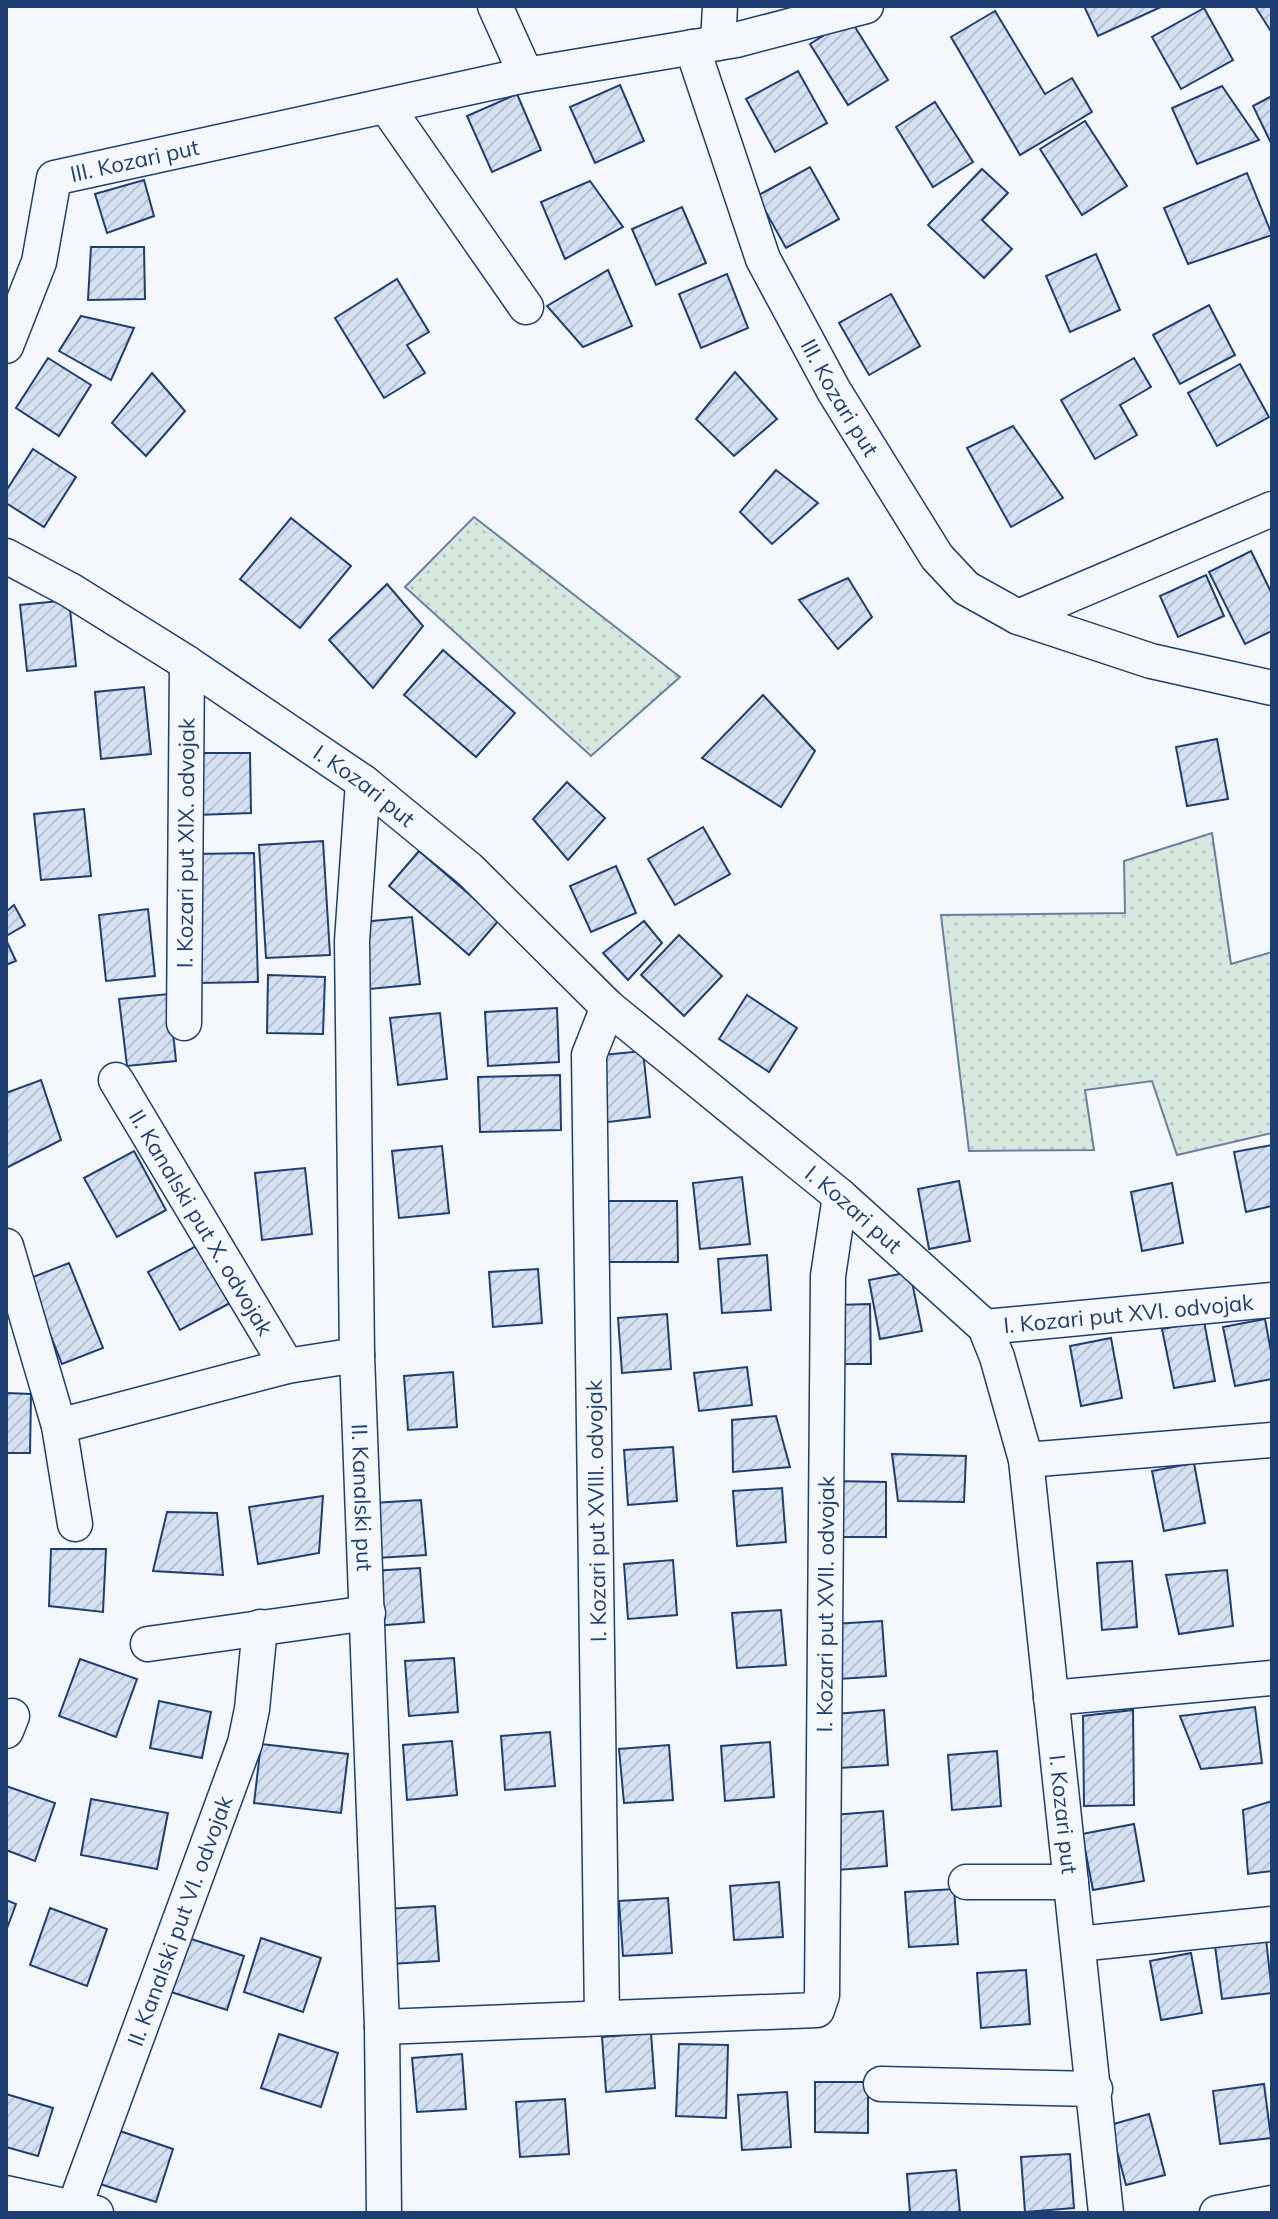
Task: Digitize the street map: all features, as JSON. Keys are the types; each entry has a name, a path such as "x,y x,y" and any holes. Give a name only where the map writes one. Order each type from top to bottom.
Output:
{"street":[{"path":"495,6 526,75"},
{"path":"705,45 720,6"},
{"path":"705,45 866,6"},
{"name":"III. Kozari put","path":"6,346 39,262 54,178 526,75 705,45 763,259 834,391 937,557 966,588 1018,617 1151,661 1272,688"},
{"path":"386,106 526,307"},
{"path":"1018,617 1272,509"},
{"name":"I. Kozari put","path":"6,556 70,590 187,663 363,782 469,869 608,1007 840,1196 985,1327 997,1357 1026,1460 1106,2213"},
{"name":"I. Kozari put XIX. odvojak","path":"184,1023 187,663"},
{"name":"II. Kanalski put","path":"363,782 352,941 357,1355 382,2027 384,2213"},
{"name":"I. Kozari put XVIII. odvojak","path":"602,2018 589,1055 608,1007"},
{"name":"II. Kanalski put X. odvojak","path":"116,1080 287,1366"},
{"name":"I. Kozari put XVII. odvojak","path":"602,2018 817,2010 822,1995 828,1276 840,1196"},
{"path":"6,1246 59,1426 75,1524"},
{"name":"I. Kozari put XVI. odvojak","path":"985,1327 1272,1300"},
{"name":"II. Kanalski put X. odvojak","path":"59,1426 287,1366 357,1355"},
{"path":"1026,1460 1272,1440"},
{"path":"148,1644 368,1613"},
{"name":"II. Kanalski put VI. odvojak","path":"6,2193 85,2211 245,1743 252,1709 260,1627"},
{"path":"1051,1698 1272,1678"},
{"path":"966,1882 1071,1882"},
{"path":"1078,1944 1272,1924"},
{"path":"382,2027 602,2018"},
{"path":"881,2084 1095,2089"},
{"path":"1217,2213 1272,2203"}],"shaded area":[{"path":"474,517 680,677 591,756 405,587"},
{"path":"1212,833 1231,964 1272,952 1272,1133 1177,1155 1152,1081 1085,1090 1094,1150 969,1151 941,915 1125,913 1124,861"}],"building":[{"path":"1084,6 1163,6 1098,36"},
{"path":"1272,6 1272,33 1256,8"},
{"path":"1204,8 1233,60 1181,89 1152,37"},
{"path":"995,11 1045,94 1072,78 1092,112 1020,155 951,37"},
{"path":"850,19 888,80 848,105 810,44"},
{"path":"798,71 827,123 775,152 746,99"},
{"path":"620,85 644,141 595,163 570,107"},
{"path":"1222,86 1259,140 1197,164 1172,108"},
{"path":"517,94 541,150 492,172 467,116"},
{"path":"1272,96 1272,145 1253,106"},
{"path":"935,102 973,162 933,187 896,127"},
{"path":"1085,121 1127,186 1082,215 1040,149"},
{"path":"810,167 839,219 786,248 757,196"},
{"path":"982,169 1008,193 982,220 1012,249 984,278 928,225"},
{"path":"1247,173 1272,235 1188,264 1164,208"},
{"path":"144,180 154,216 107,233 95,194"},
{"path":"590,181 623,227 565,259 541,202"},
{"path":"682,207 706,263 656,285 632,229"},
{"path":"91,247 144,247 145,299 88,300"},
{"path":"1096,254 1120,310 1070,332 1046,276"},
{"path":"608,270 632,326 583,347 547,306"},
{"path":"727,274 748,328 701,348 679,294"},
{"path":"397,279 429,332 407,345 425,373 384,398 335,318"},
{"path":"891,294 920,346 869,375 839,323"},
{"path":"1209,305 1235,355 1180,384 1153,335"},
{"path":"81,316 134,328 111,380 59,351"},
{"path":"48,358 91,385 59,436 16,408"},
{"path":"1134,358 1151,387 1120,405 1137,435 1095,459 1061,400"},
{"path":"1240,364 1269,417 1217,446 1188,393"},
{"path":"735,372 777,419 734,456 696,419"},
{"path":"152,373 185,411 146,456 112,423"},
{"path":"1013,426 1063,498 1011,527 967,448"},
{"path":"33,449 76,477 44,527 6,503 6,491"},
{"path":"776,470 818,503 772,544 740,512"},
{"path":"291,518 351,566 300,628 240,579"},
{"path":"1251,551 1272,594 1272,631 1245,644 1209,572"},
{"path":"1206,575 1224,616 1178,637 1160,596"},
{"path":"848,578 872,617 838,649 799,600"},
{"path":"387,584 423,626 373,688 329,640"},
{"path":"69,600 76,666 27,671 20,605"},
{"path":"443,650 515,713 476,757 404,695"},
{"path":"144,687 151,754 101,759 95,692"},
{"path":"763,695 815,751 781,807 702,758"},
{"path":"1217,739 1228,799 1187,806 1176,747"},
{"path":"196,753 250,753 251,813 197,815"},
{"path":"567,782 605,818 568,860 533,819"},
{"path":"84,809 91,876 41,880 34,814"},
{"path":"703,827 730,874 675,905 648,859"},
{"path":"323,841 330,955 266,958 259,845"},
{"path":"419,851 499,920 469,955 389,886"},
{"path":"254,853 258,982 197,983 194,854"},
{"path":"616,866 636,913 591,932 570,886"},
{"path":"14,905 25,925 6,936 6,909"},
{"path":"148,909 155,976 106,981 99,915"},
{"path":"412,917 420,984 370,989 363,922"},
{"path":"644,921 662,943 628,980 603,953"},
{"path":"679,935 722,976 684,1016 641,975"},
{"path":"6,940 16,961 6,965"},
{"path":"268,975 325,977 323,1034 267,1033"},
{"path":"169,994 176,1061 127,1066 119,999"},
{"path":"747,995 797,1028 769,1072 719,1039"},
{"path":"557,1008 559,1062 488,1066 485,1012"},
{"path":"440,1013 447,1079 398,1085 390,1018"},
{"path":"643,1051 650,1117 600,1123 593,1056"},
{"path":"560,1075 561,1130 480,1132 478,1077"},
{"path":"41,1080 61,1140 6,1168 6,1093"},
{"path":"1272,1145 1272,1206 1246,1212 1234,1152"},
{"path":"442,1146 449,1213 399,1218 392,1151"},
{"path":"134,1151 166,1210 117,1237 84,1178"},
{"path":"305,1168 312,1234 262,1240 255,1173"},
{"path":"742,1177 750,1244 700,1249 693,1183"},
{"path":"959,1181 970,1241 929,1249 918,1189"},
{"path":"1172,1183 1183,1243 1142,1251 1131,1192"},
{"path":"601,1201 677,1201 678,1262 601,1262"},
{"path":"198,1245 230,1303 180,1330 148,1272"},
{"path":"767,1255 771,1310 722,1313 718,1259"},
{"path":"69,1263 103,1348 62,1364 28,1279"},
{"path":"538,1269 542,1323 493,1327 489,1272"},
{"path":"910,1272 922,1331 880,1339 869,1280"},
{"path":"870,1304 871,1364 837,1364 836,1305"},
{"path":"667,1314 671,1369 622,1373 618,1318"},
{"path":"1265,1319 1272,1357 1272,1379 1235,1386 1223,1327"},
{"path":"1204,1321 1215,1381 1174,1388 1162,1329"},
{"path":"1111,1338 1122,1398 1081,1406 1070,1346"},
{"path":"747,1367 752,1405 699,1411 694,1373"},
{"path":"453,1372 457,1427 408,1430 404,1376"},
{"path":"6,1393 31,1394 30,1453 6,1453"},
{"path":"776,1416 790,1467 733,1472 732,1420"},
{"path":"673,1447 677,1501 628,1505 624,1450"},
{"path":"892,1454 966,1456 964,1502 898,1501"},
{"path":"1194,1463 1205,1523 1164,1531 1152,1471"},
{"path":"833,1481 886,1482 886,1537 832,1537"},
{"path":"782,1488 786,1542 737,1546 733,1491"},
{"path":"323,1496 319,1553 258,1564 249,1507"},
{"path":"421,1500 426,1555 377,1558 373,1503"},
{"path":"167,1512 217,1513 223,1575 153,1571"},
{"path":"51,1549 106,1549 103,1612 49,1606"},
{"path":"673,1560 677,1615 628,1619 624,1564"},
{"path":"1132,1561 1137,1627 1102,1630 1097,1563"},
{"path":"420,1568 424,1622 375,1626 371,1571"},
{"path":"1227,1570 1233,1626 1179,1634 1166,1575"},
{"path":"781,1610 786,1665 737,1668 732,1613"},
{"path":"882,1621 886,1676 838,1679 833,1624"},
{"path":"454,1658 458,1712 409,1716 405,1661"},
{"path":"80,1659 137,1679 116,1737 59,1716"},
{"path":"159,1701 211,1712 202,1758 150,1748"},
{"path":"1255,1707 1262,1763 1201,1769 1180,1716"},
{"path":"884,1710 888,1765 839,1768 835,1714"},
{"path":"1133,1710 1134,1805 1084,1806 1083,1716"},
{"path":"550,1732 555,1786 505,1790 501,1736"},
{"path":"452,1741 457,1795 407,1800 403,1745"},
{"path":"770,1742 774,1797 725,1801 721,1746"},
{"path":"261,1744 348,1754 341,1813 254,1803"},
{"path":"669,1745 673,1800 624,1803 619,1749"},
{"path":"997,1751 1001,1806 952,1810 948,1755"},
{"path":"6,1786 55,1803 35,1861 6,1850"},
{"path":"91,1799 168,1813 157,1869 81,1855"},
{"path":"1272,1801 1272,1871 1248,1874 1243,1810"},
{"path":"883,1811 887,1866 838,1870 833,1815"},
{"path":"1134,1824 1144,1881 1093,1890 1082,1834"},
{"path":"779,1882 783,1937 734,1940 730,1886"},
{"path":"954,1889 958,1944 909,1947 905,1892"},
{"path":"668,1898 672,1953 623,1956 619,1901"},
{"path":"6,1900 16,1904 6,1931"},
{"path":"435,1906 439,1961 390,1964 386,1909"},
{"path":"50,1908 107,1929 87,1986 30,1965"},
{"path":"185,1937 244,1956 227,2010 168,1991"},
{"path":"261,1938 321,1958 303,2012 244,1992"},
{"path":"1266,1939 1272,1993 1222,1999 1215,1946"},
{"path":"1191,1953 1202,2013 1161,2020 1150,1961"},
{"path":"1026,1970 1030,2024 981,2028 977,1973"},
{"path":"651,2033 655,2088 606,2092 602,2037"},
{"path":"279,2034 338,2053 321,2107 261,2088"},
{"path":"679,2044 728,2045 726,2118 676,2116"},
{"path":"462,2054 466,2109 417,2112 412,2058"},
{"path":"815,2082 868,2082 868,2133 815,2132"},
{"path":"1264,2084 1271,2138 1220,2144 1213,2091"},
{"path":"787,2092 791,2147 742,2150 738,2095"},
{"path":"6,2094 53,2108 38,2156 6,2147"},
{"path":"565,2099 569,2154 520,2157 516,2102"},
{"path":"1149,2114 1165,2175 1126,2185 1110,2125"},
{"path":"114,2129 173,2149 156,2202 97,2183"},
{"path":"1070,2154 1074,2208 1025,2212 1021,2157"},
{"path":"956,2170 960,2213 910,2213 907,2174"}]}
